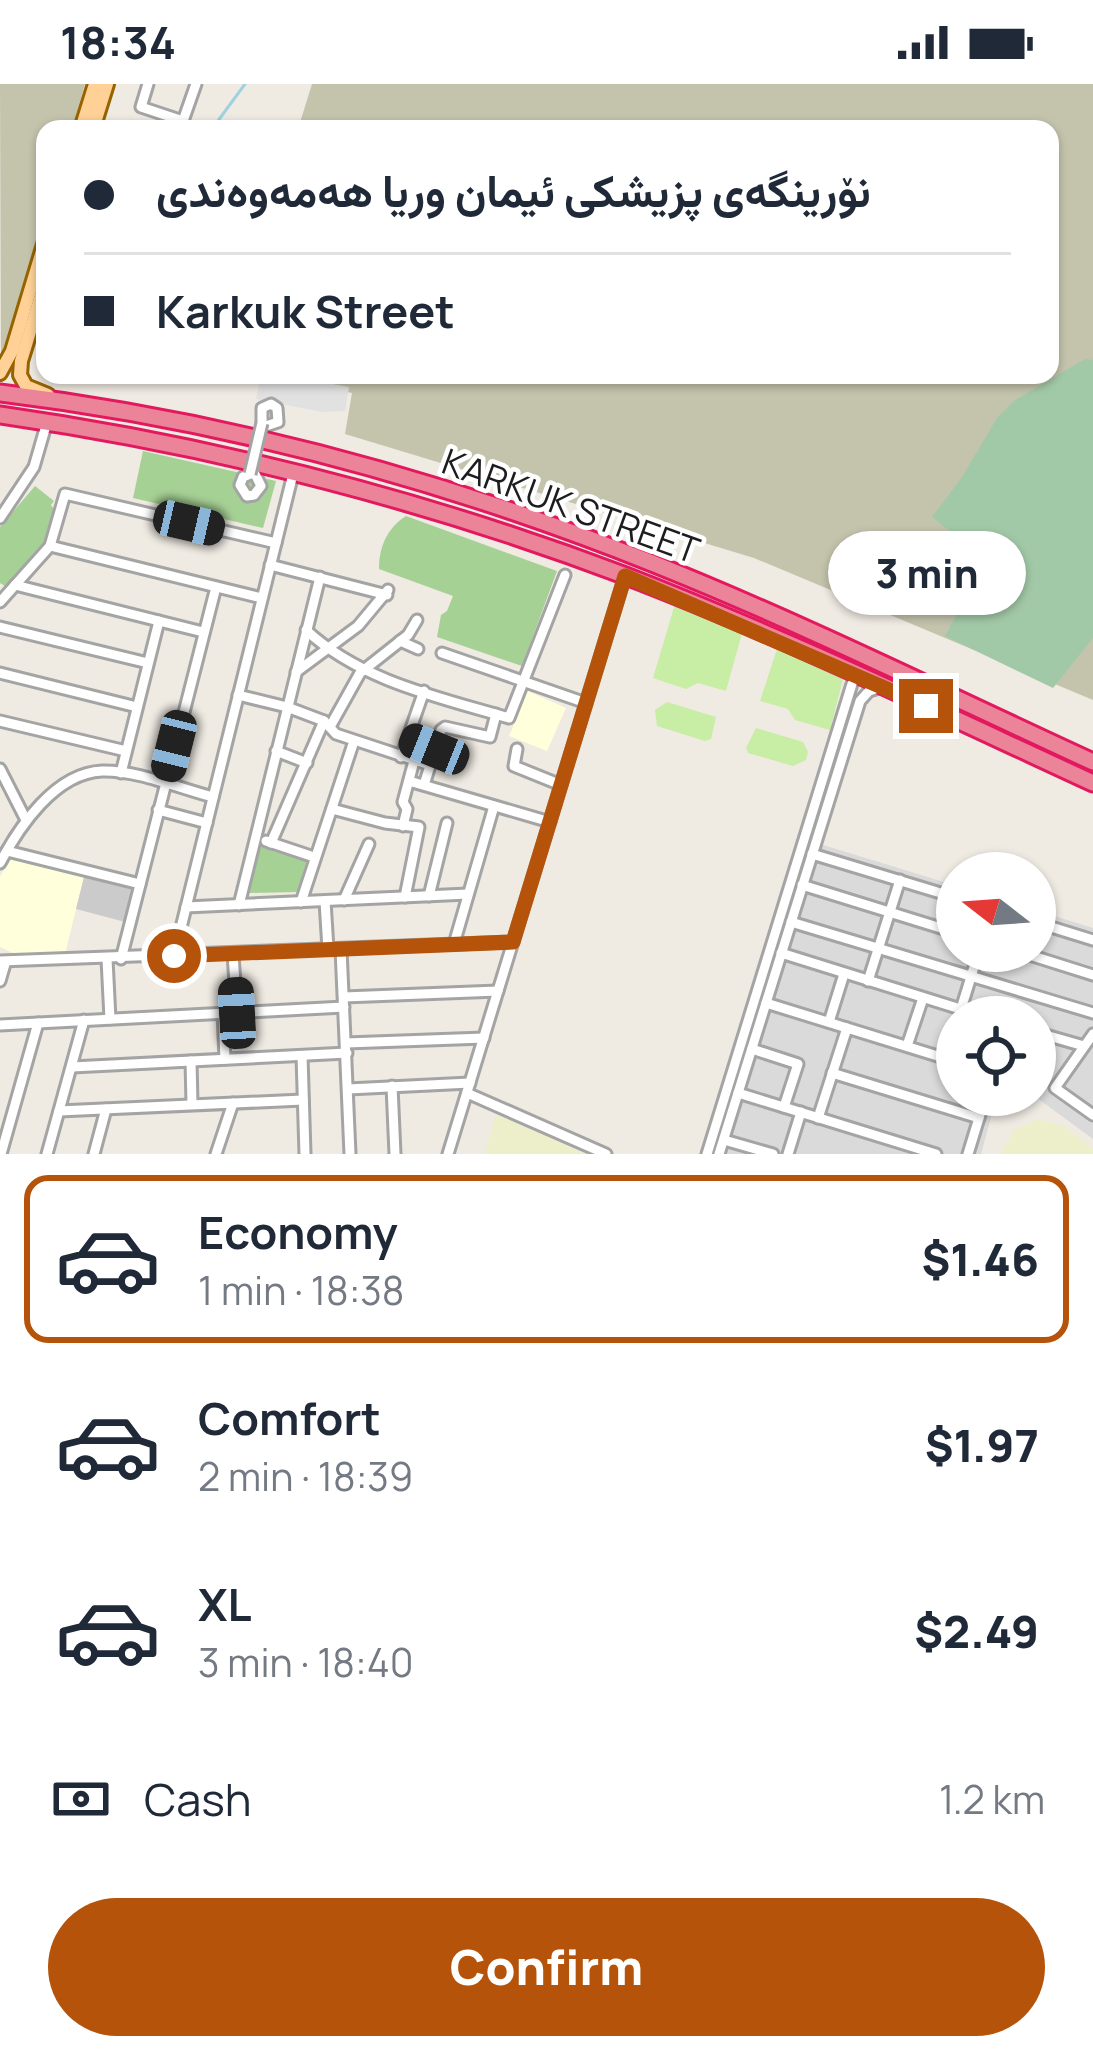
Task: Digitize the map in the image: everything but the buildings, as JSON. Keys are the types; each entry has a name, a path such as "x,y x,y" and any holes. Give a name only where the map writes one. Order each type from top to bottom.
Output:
{"highway":[{"name":"KARKUK STREET","path":"0,393 72,402 318,454 543,522 729,596 1093,762"},
{"name":"KARKUK STREET","path":"0,416 294,470 535,544 625,576 1093,783"},
{"path":"535,544 543,522"}],"main road":[{"path":"84,120 95,84"},
{"path":"96,120 107,84"},
{"path":"36,285 20,375 26,386 72,402"},
{"path":"0,374 36,298"}],"street":[{"path":"148,84 141,107 180,120"},
{"path":"183,120 196,84"},
{"path":"258,477 254,495 247,496 240,489 243,477 250,474 262,423 260,410 274,405 278,422 263,428"},
{"path":"0,518 34,467 47,422"},
{"path":"174,956 294,470"},
{"path":"0,493 11,504"},
{"path":"2,596 50,546 65,494 276,543"},
{"path":"50,546 262,598"},
{"path":"271,565 388,592 358,626 296,672"},
{"path":"306,630 328,651 362,671 509,718 566,575"},
{"path":"448,1154 625,576"},
{"path":"238,905 320,577"},
{"path":"15,585 203,632"},
{"path":"121,959 216,587"},
{"path":"271,842 328,723 362,671 400,641 417,620"},
{"path":"121,773 159,621"},
{"path":"0,627 148,663"},
{"path":"400,641 418,649"},
{"path":"442,653 586,703"},
{"path":"841,669 860,701"},
{"path":"0,673 137,707"},
{"path":"719,1154 852,684"},
{"path":"707,1154 766,1003 791,922 790,904 802,885 860,701 868,691 882,687"},
{"path":"401,757 424,691"},
{"path":"238,695 287,707 328,723 336,734 430,765"},
{"path":"413,723 490,737 496,714"},
{"path":"0,721 127,752"},
{"path":"424,785 442,729"},
{"path":"408,738 434,749"},
{"path":"301,902 354,741"},
{"path":"518,748 514,766 561,785"},
{"path":"277,751 307,764"},
{"path":"403,826 407,809 403,802 415,761"},
{"path":"0,769 26,820"},
{"path":"140,884 3,855 26,820 81,776 121,773 213,796"},
{"path":"409,781 550,822"},
{"path":"454,944 494,806"},
{"path":"332,809 419,827 405,897"},
{"path":"158,811 206,823"},
{"path":"429,896 447,823"},
{"path":"255,838 314,857"},
{"path":"344,900 369,844"},
{"path":"812,854 936,891"},
{"path":"868,981 900,880"},
{"path":"802,885 936,926"},
{"path":"185,907 469,894"},
{"path":"325,901 328,949"},
{"path":"791,922 1093,1013"},
{"path":"1056,929 1093,940"},
{"path":"0,981 2,962 513,942"},
{"path":"341,949 350,1154"},
{"path":"233,953 237,1013"},
{"path":"782,953 936,1002"},
{"path":"107,959 110,1019"},
{"path":"1056,963 1093,974"},
{"path":"965,996 972,972"},
{"path":"829,1022 844,974"},
{"path":"0,1025 237,1013 498,991"},
{"path":"907,1046 923,998"},
{"path":"766,1003 936,1055"},
{"path":"223,1013 225,1059"},
{"path":"47,1154 85,1020"},
{"path":"1,1154 38,1022"},
{"path":"818,1118 847,1028"},
{"path":"1093,1034 1055,1088 1093,1115"},
{"path":"72,1066 302,1055 484,1038"},
{"path":"1056,1038 1084,1046"},
{"path":"302,1055 305,1154"},
{"path":"746,1055 798,1064 784,1107"},
{"path":"190,1061 192,1104"},
{"path":"832,1073 979,1118 968,1154"},
{"path":"392,1087 395,1154"},
{"path":"348,1089 468,1088 606,1154"},
{"path":"738,1093 936,1154"},
{"path":"59,1111 303,1100"},
{"path":"216,1154 232,1102"},
{"path":"94,1154 106,1108"},
{"path":"788,1154 801,1112"},
{"path":"724,1140 773,1154"}],"shaded area":[{"path":"0,84 85,84 75,120 36,120 36,247 1,359"},
{"path":"312,84 1093,84 1093,700 754,558 345,434 352,393 312,384 1059,384 1059,120 301,120"},
{"path":"1085,359 1093,360 1093,638 1053,688 945,636 958,612 948,606 972,559 962,541 932,517 997,418 1042,384 1059,384 1059,374"},
{"path":"259,384 349,387 345,411 322,412 256,399"},
{"path":"528,691 566,708 547,751 509,736"},
{"path":"820,844 936,880 936,972 1056,972 1056,917 1093,928 1093,1139 1056,1112 1056,996 936,996 936,1116 991,1116 981,1154 722,1154"},
{"path":"11,856 85,873 65,954 13,953 0,947 0,877"},
{"path":"85,873 138,886 129,923 76,909"},
{"path":"496,1115 588,1154 485,1154"},
{"path":"1038,1119 1065,1127 1093,1148 1093,1154 1000,1154 1014,1130"}],"green space":[{"path":"143,451 276,481 263,528 133,498"},
{"path":"35,486 54,501 51,505 56,512 46,546 5,586 0,583 0,527"},
{"path":"406,516 557,571 522,666 437,637 441,615 453,596 379,569 385,539"},
{"path":"675,604 742,633 726,691 698,683 686,689 653,678"},
{"path":"777,649 843,679 830,730 795,720 788,709 760,701"},
{"path":"667,702 716,717 711,739 657,726 655,710"},
{"path":"756,728 803,742 806,760 793,766 748,753"},
{"path":"261,843 269,850 307,860 297,892 249,893"}],"waterway":[{"path":"219,120 245,84"}],"route":[{"path":"174,956 513,942 625,576 926,706"}]}
